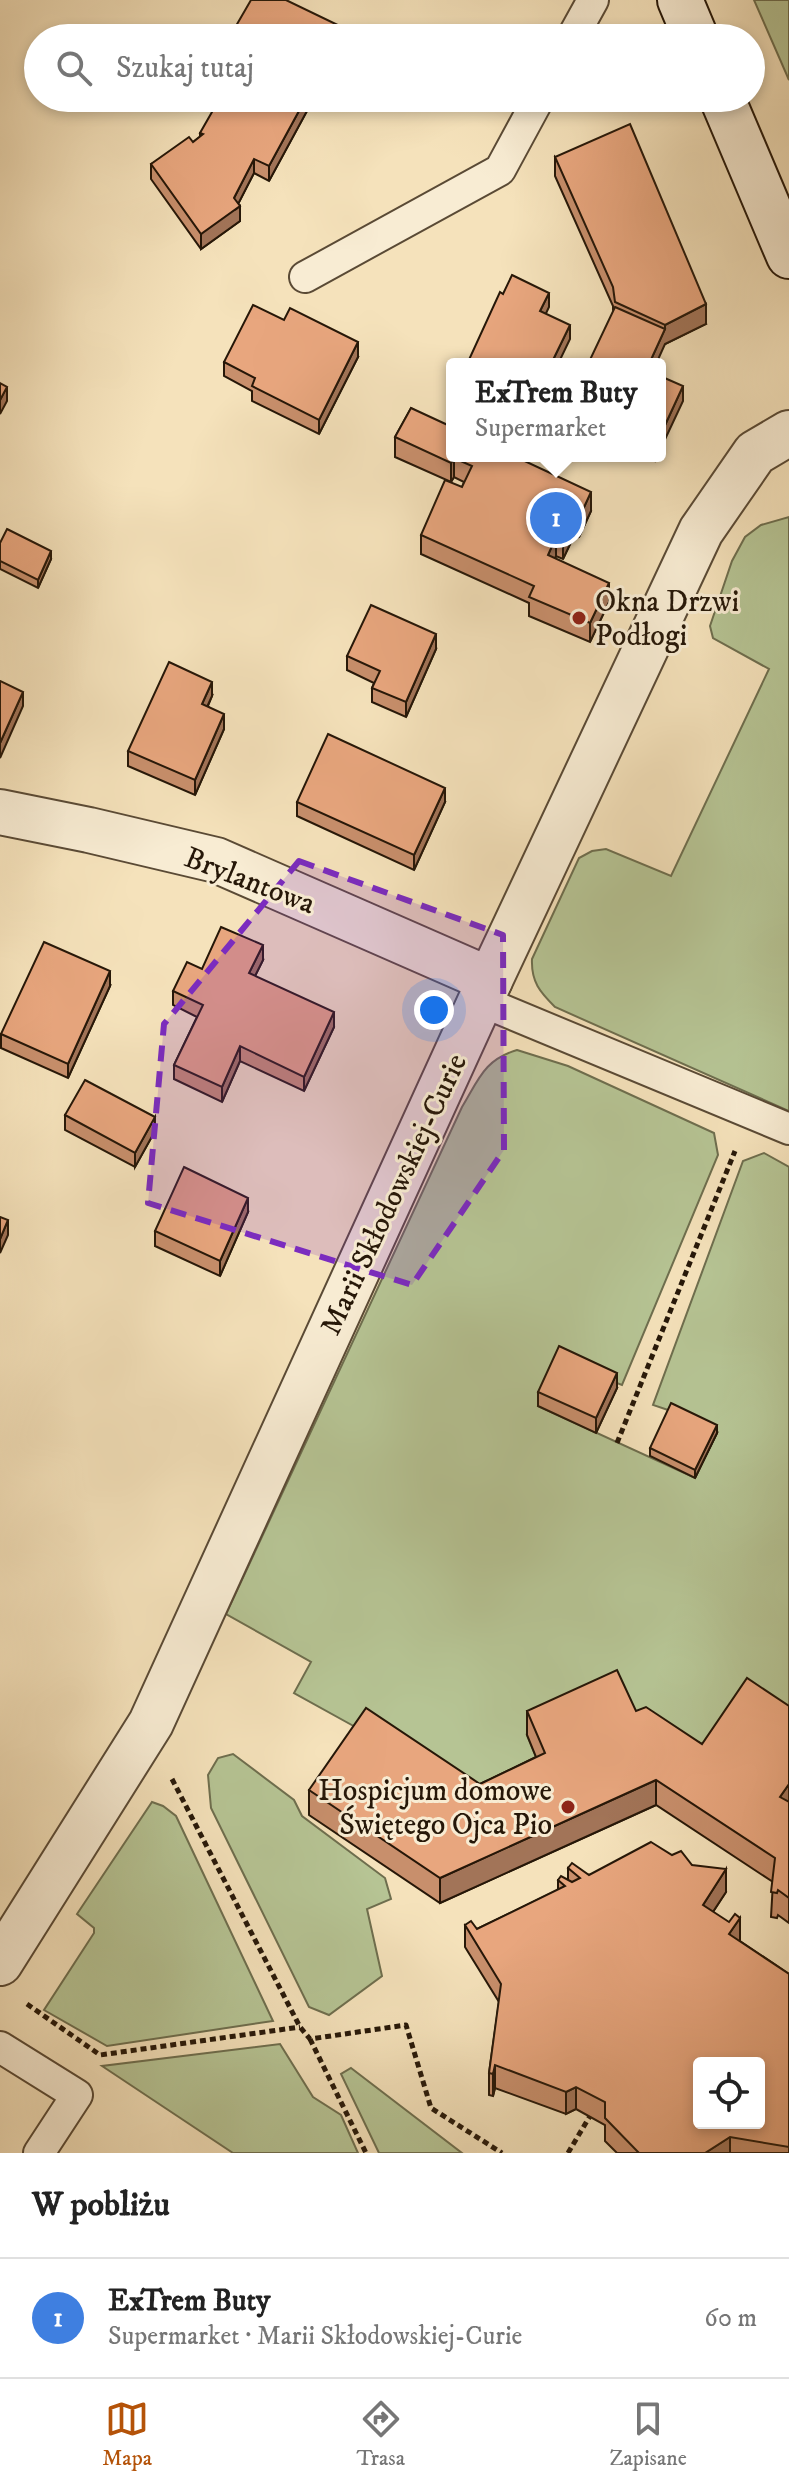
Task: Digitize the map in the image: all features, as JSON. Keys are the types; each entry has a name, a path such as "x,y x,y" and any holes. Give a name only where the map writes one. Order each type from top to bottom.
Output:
{"street":[{"path":"680,0 690,24"},
{"path":"728,112 789,256"},
{"name":"Marii Skłodowskiej-Curie","path":"0,1963 151,1723 486,990 701,531 755,453 789,433"},
{"name":"Brylantowa","path":"0,812 216,860 486,990"}],"lane":[{"path":"580,24 593,0"},
{"path":"305,277 500,170 531,112"},
{"path":"486,990 789,1129"},
{"path":"0,2047 77,2095 39,2153"}],"path":[{"path":"617,1443 750,1113"},
{"path":"159,1784 172,1779 300,2027 310,2039 366,2153"},
{"path":"24,2002 100,2055 300,2027"},
{"path":"310,2039 406,2025 431,2108 502,2153"},
{"path":"568,2153 590,2116"}],"highlighted area":[{"path":"299,861 503,935 504,1150 412,1285 148,1203 164,1024"}],"green space":[{"path":"754,0 789,0 789,80 765,24"},
{"path":"789,517 789,1111 555,1007 538,986 532,959 579,858 592,851 606,849 671,876 769,669 713,638 710,626 732,561 745,537 761,525"},
{"path":"517,1050 568,1066 714,1133 718,1155 622,1385 559,1361 538,1406 695,1478 717,1433 653,1405 743,1161 764,1153 789,1167 789,1731 702,1769 527,1735 545,1778 480,1809 368,1734 294,1693 311,1662 226,1614 462,1107 490,1065"},
{"path":"233,1754 294,1800 302,1816 385,1878 391,1899 367,1909 382,1976 329,2015 309,2007 211,1808 208,1775 218,1758"},
{"path":"152,1802 176,1816 273,2021 107,2046 44,2010 94,1933 94,1928 77,1914"},
{"path":"280,2044 313,2097 341,2115 358,2153 233,2153 102,2066"},
{"path":"351,2068 462,2153 379,2153 341,2074"}],"building":[{"path":"251,0 286,0 336,24 237,24"},
{"path":"212,112 298,112 269,166 254,159 234,198 240,206 201,234 151,164 189,137 193,142 203,134 200,133"},
{"path":"630,124 706,304 665,325 615,302 613,287 555,157"},
{"path":"512,275 549,293 540,311 570,325 554,358 470,358 500,292 503,294"},
{"path":"253,305 284,320 290,308 358,342 319,420 252,386 255,378 224,362"},
{"path":"615,307 665,329 652,358 591,358"},
{"path":"666,379 683,386 666,423"},
{"path":"0,383 7,387 0,400"},
{"path":"411,408 446,424 446,461 395,437"},
{"path":"463,462 527,462 591,492 579,518 573,519 563,540 556,537 548,555 609,583 590,623 529,597 534,586 421,535 445,480 462,487 472,466"},
{"path":"7,529 51,551 38,580 0,561 0,543"},
{"path":"371,605 436,634 406,702 372,688 380,671 347,656"},
{"path":"169,662 212,682 202,704 224,714 195,780 128,751"},
{"path":"0,681 23,692 0,743"},
{"path":"328,734 445,788 414,855 297,802"},
{"path":"221,927 263,945 249,973 334,1012 304,1077 240,1046 222,1087 174,1065 203,1005 173,991 187,962 202,969"},
{"path":"44,942 110,971 68,1064 1,1034"},
{"path":"85,1080 155,1117 135,1153 65,1115"},
{"path":"184,1167 248,1198 220,1261 155,1231"},
{"path":"0,1217 8,1220 0,1239"},
{"path":"559,1346 617,1373 596,1418 538,1392"},
{"path":"671,1403 717,1425 695,1470 650,1448"},
{"name":"Hospicjum domowe Świętego Ojca Pio","path":"617,1670 636,1711 646,1707 702,1744 747,1678 789,1706 789,1784 780,1797 789,1802 789,1898 778,1890 777,1893 771,1892 775,1858 656,1780 440,1878 309,1790 366,1708 480,1784 545,1753 527,1711"},
{"path":"651,1842 672,1855 681,1851 692,1865 726,1869 703,1905 729,1922 735,1914 740,1918 729,1934 789,1974 789,2147 730,2137 705,2153 639,2153 605,2118 605,2102 576,2087 566,2092 495,2065 493,2074 489,2073 501,1984 465,1925 471,1921 477,1929 565,1886 558,1880 561,1876 572,1882 580,1878 568,1868 572,1863 589,1875"}],"place":[{"name":"ExTrem Buty","path":"556,518"},
{"name":"Okna Drzwi Podłogi","path":"579,618"},
{"name":"Hospicjum domowe Świętego Ojca Pio","path":"568,1807"}]}
